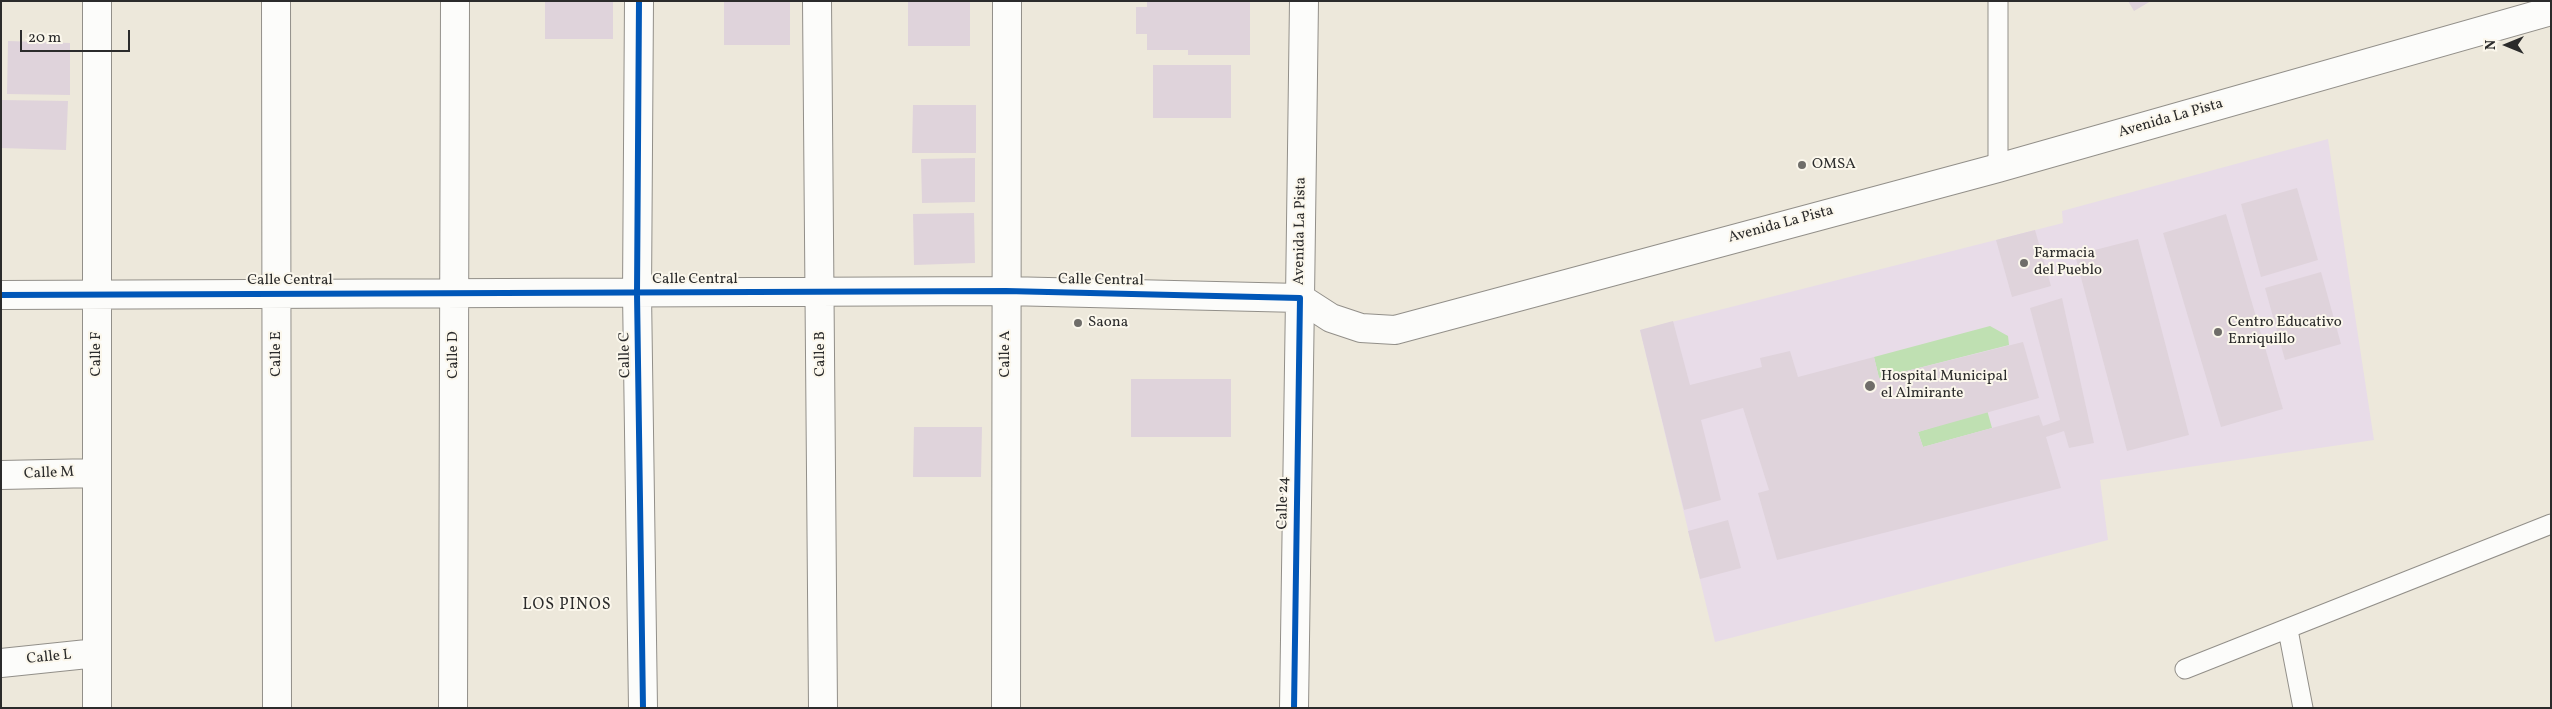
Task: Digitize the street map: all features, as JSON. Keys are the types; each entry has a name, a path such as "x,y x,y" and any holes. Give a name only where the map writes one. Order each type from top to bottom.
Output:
{"street":[{"name":"Calle F","path":"97,1 97,708"},
{"name":"Calle E","path":"276,1 277,708"},
{"name":"Calle D","path":"453,708 455,1"},
{"name":"Calle C","path":"638,1 638,292 643,708"},
{"name":"Calle B","path":"816,1 824,708"},
{"name":"Calle A","path":"1006,708 1007,1"},
{"name":"Avenida La Pista","path":"1304,1 1300,298 1331,318 1361,328 1395,330 1998,168 2551,11"},
{"name":"Calle Central","path":"1,295 1006,291 1300,298"},
{"name":"Calle 24","path":"1294,708 1300,298"},
{"name":"Calle M","path":"1,475 97,473"},
{"name":"Calle L","path":"1,663 97,653"}],"lane":[{"path":"1998,1 1998,168"},
{"path":"2186,669 2551,524"},
{"path":"2288,630 2302,708"}],"shaded area":[{"name":"Hospital Municipal el Almirante","path":"2328,139 2374,440 2100,480 2108,540 1715,642 1640,330 2063,223 2062,211"}],"green space":[{"path":"1990,326 2008,336 2009,345 1879,378 1874,357"},
{"path":"1987,410 1992,428 1923,447 1918,432"}],"building":[{"path":"545,1 613,1 613,39 545,39"},
{"path":"724,1 790,1 790,45 724,45"},
{"path":"908,1 970,1 970,46 908,46"},
{"path":"1147,1 1250,1 1250,55 1188,55 1188,50 1147,50 1147,34 1136,34 1136,7 1147,7"},
{"path":"2128,1 2151,1 2134,11"},
{"path":"8,41 70,43 70,95 7,94"},
{"path":"1153,65 1231,65 1231,118 1153,118"},
{"path":"1,100 68,101 66,150 1,148"},
{"path":"913,105 976,105 976,153 912,153"},
{"path":"975,158 975,202 922,203 921,159"},
{"path":"2297,188 2318,260 2261,277 2241,204"},
{"path":"974,213 975,263 914,265 913,214"},
{"path":"2226,214 2283,409 2221,427 2163,233"},
{"name":"Farmacia del Pueblo","path":"2035,230 2051,286 2012,297 1996,240"},
{"path":"2138,239 2189,435 2127,451 2075,255"},
{"path":"2321,272 2341,344 2285,360 2265,288"},
{"path":"2062,298 2094,443 2069,448 2064,431 2046,437 2061,488 1777,560 1758,493 1769,490 1743,408 1701,420 1721,500 1684,510 1640,330 1673,321 1690,385 1762,367 1760,358 1790,351 1798,377 1874,357 1879,378 2023,342 2039,398 1918,432 1923,447 2039,415 2043,426 2060,420 2030,308"},
{"path":"1131,379 1231,379 1231,437 1131,437"},
{"path":"914,427 982,427 981,477 913,477"},
{"path":"1728,520 1741,568 1700,579 1688,531"}],"cycle path":[{"path":"639,1 637,293 643,708"},
{"path":"1,295 1006,291 1300,298 1294,708"}],"place":[{"name":"OMSA","path":"1802,165"},
{"name":"Farmacia del Pueblo","path":"2024,263"},
{"name":"Saona","path":"1078,323"},
{"name":"Centro Educativo Enriquillo","path":"2218,332"},
{"name":"Hospital Municipal el Almirante","path":"1870,386"}],"district":[{"name":"LOS PINOS","path":"567,606"}]}
